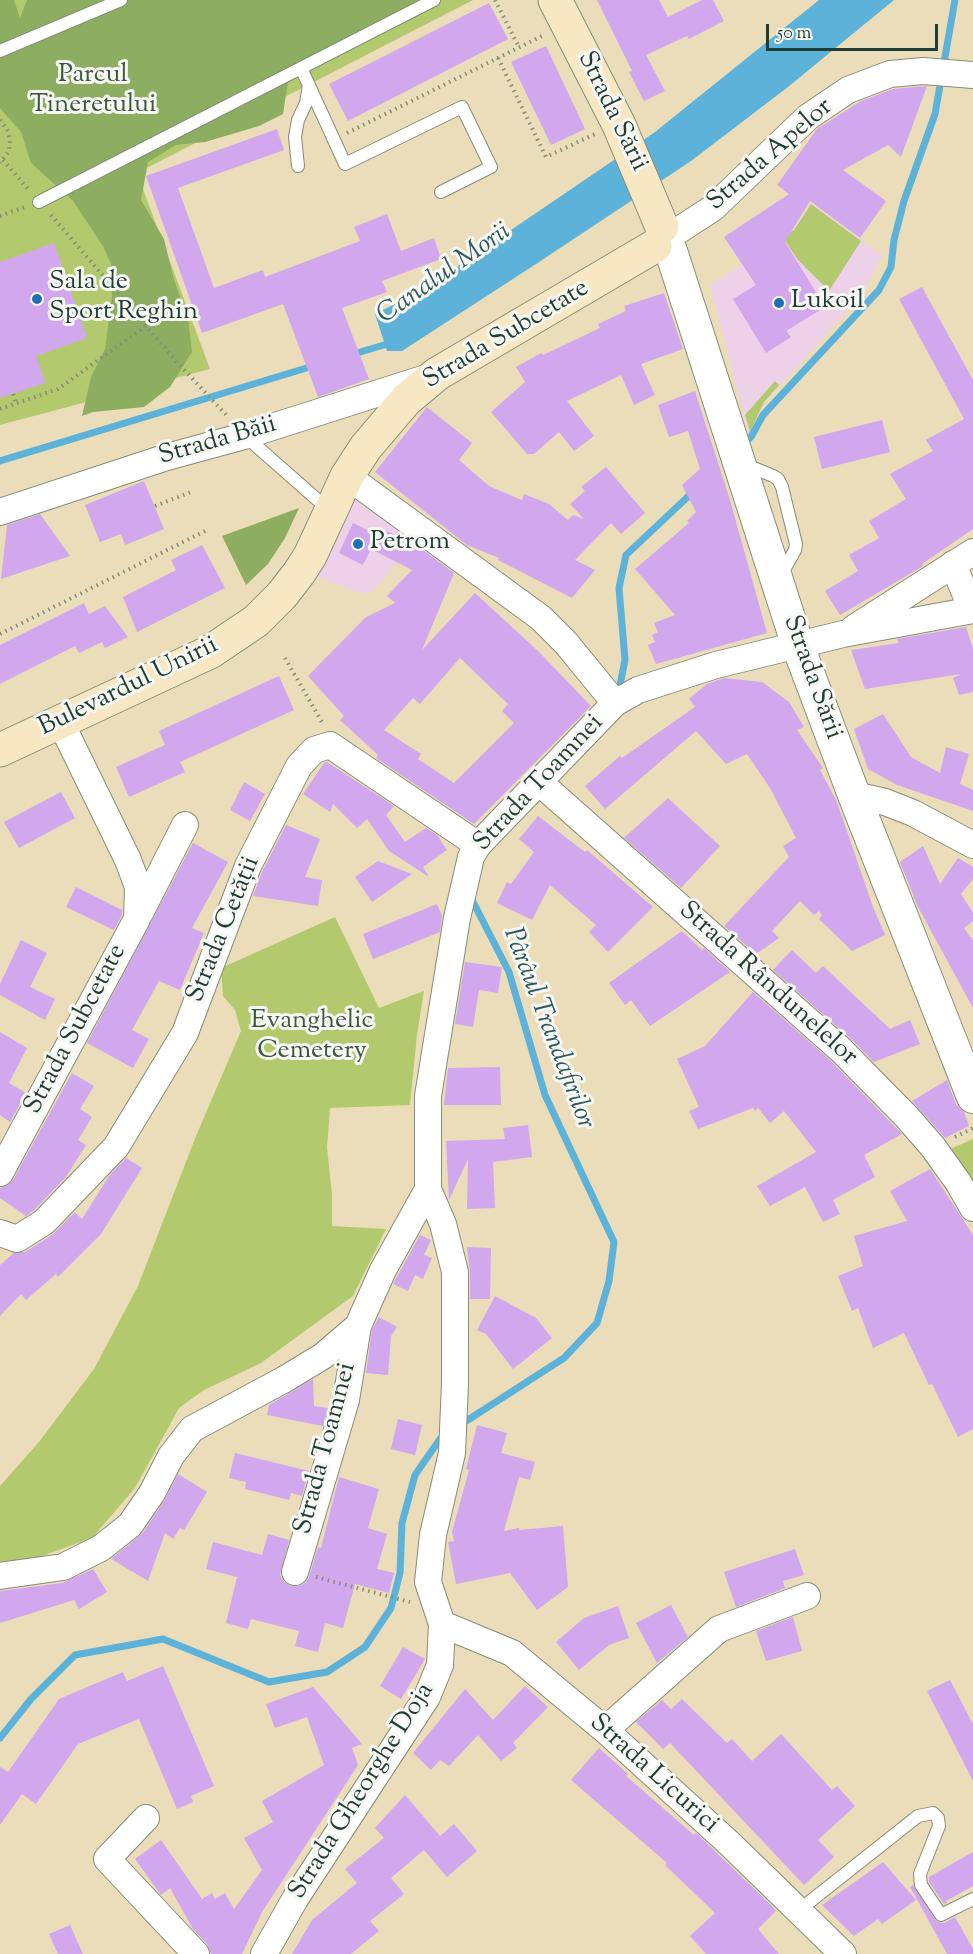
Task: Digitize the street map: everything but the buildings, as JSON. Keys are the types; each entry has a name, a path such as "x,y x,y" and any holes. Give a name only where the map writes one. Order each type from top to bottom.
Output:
{"main road":[{"name":"Strada Sării","path":"555,0 605,130 664,232"},
{"name":"Strada Subcetate","path":"256,621 282,595 306,563 347,476 366,447 396,411 421,386 664,232"},
{"name":"Bulevardul Unirii","path":"0,750 210,652 256,621"}],"street":[{"name":"Strada Apelor","path":"664,232 713,208 808,117 848,90 890,74 923,71 973,75"},
{"name":"Strada Sării","path":"664,232 798,646 973,1097"},
{"name":"Strada Băii","path":"0,512 167,457 239,430 437,374"},
{"path":"347,476 541,618 566,643 615,703"},
{"path":"843,634 963,558 972,610"},
{"name":"Strada Toamnei","path":"295,1572 346,1400 358,1326 383,1270 428,1189 428,1096 457,918 471,857 478,845 546,788 615,703 638,690 716,665 843,634 972,610"},
{"name":"Strada Subcetate","path":"60,721 128,860 138,887 137,920"},
{"name":"Strada Cetății","path":"0,1233 17,1239 44,1222 116,1147 185,1033 248,866 299,766 314,750 330,745 478,845"},
{"name":"Strada Rândunelelor","path":"546,788 841,1050 933,1147 973,1208"},
{"path":"854,795 885,802 913,813 973,845"},
{"name":"Strada Subcetate","path":"0,1173 137,920 185,825"},
{"path":"428,1189 443,1224 455,1272 455,1383 452,1453 433,1535 428,1582 442,1624"},
{"name":"Strada Toamnei","path":"0,1576 63,1567 101,1548 130,1526 171,1456 192,1429 304,1368 323,1356 358,1326"},
{"path":"605,1730 719,1629 807,1596"},
{"name":"Strada Licurici","path":"442,1624 512,1653 605,1730 730,1844 843,1954"},
{"name":"Strada Gheorghe Doja","path":"264,1954 295,1899 427,1697 440,1665 442,1624"},
{"path":"146,1818 106,1859 196,1954"}],"lane":[{"path":"0,51 121,0"},
{"path":"39,202 434,0"},
{"path":"301,68 345,164 462,107 491,167 441,192"},
{"path":"298,166 295,136 298,120 306,103 309,84"},
{"path":"239,430 330,511"},
{"path":"798,1911 918,1816 933,1813 938,1818 939,1826 920,1874 921,1885 941,1915 973,1899"}],"path":[{"path":"495,0 519,47"},
{"path":"334,140 540,37"},
{"path":"498,58 546,157 605,130"},
{"path":"0,120 8,130 10,141 9,151 2,161 239,430"},
{"path":"0,216 39,202"},
{"path":"0,409 58,389 146,326"},
{"path":"13,394 16,403"},
{"path":"155,506 191,492"},
{"path":"0,634 209,529"},
{"path":"285,658 321,720"},
{"path":"953,1138 973,1128"},
{"path":"295,1572 408,1600"}],"shaded area":[{"path":"811,203 882,256 862,294 765,402 749,434 710,285 794,230"},
{"path":"352,494 415,539 376,588 369,593 359,593 312,574"}],"green space":[{"name":"Parcul Tineretului","path":"0,0 473,0 137,173 210,369 0,425"},
{"name":"Parcul Tineretului","path":"0,0 14,0 20,18 27,0 424,0 420,15 288,81 283,114 259,126 205,142 176,145 148,162 141,200 164,239 174,280 188,318 192,352 170,387 144,407 93,412 82,416 91,377 105,349 112,297 111,264 103,246 73,201 31,163 21,132 0,108"},
{"path":"811,204 861,241 829,291 798,260 783,238 794,230"},
{"path":"775,381 779,385 764,402 750,432 745,415"},
{"path":"299,508 285,538 268,564 246,585 222,536"},
{"name":"Evanghelic Cemetery","path":"335,917 379,1008 424,991 410,1105 330,1108 327,1147 332,1195 332,1226 386,1229 353,1296 261,1363 204,1390 179,1408 135,1488 92,1538 28,1561 0,1564 0,1486 39,1442 94,1369 138,1286 196,1136 241,1031 235,1010 223,996 221,968"},
{"path":"973,1139 973,1190 948,1150"}],"water":[{"path":"819,0 894,0 788,87 691,161 402,351 387,351 375,314 423,290 655,132"}],"waterway":[{"name":"Pârâul Trandafirilor","path":"741,446 751,437 763,415 879,290 891,267 894,240 904,201 935,114 955,0"},
{"name":"Canalul Morii","path":"350,355 394,342"},
{"name":"Canalul Morii","path":"0,461 313,366"},
{"name":"Pârâul Trandafirilor","path":"618,695 625,660 619,588 626,555 694,491"},
{"name":"Pârâul Trandafirilor","path":"460,1425 564,1358 597,1323 609,1281 614,1242 545,1095 509,972 470,896"},
{"name":"Pârâul Trandafirilor","path":"0,1738 31,1699 75,1655 163,1639 269,1682 327,1672 365,1647 391,1608 400,1573 402,1523 415,1475 440,1439 446,1435"}],"place":[{"name":"Sala de Sport Reghin","path":"37,299"},
{"name":"Lukoil","path":"779,303"},
{"name":"Petrom","path":"358,544"}]}
